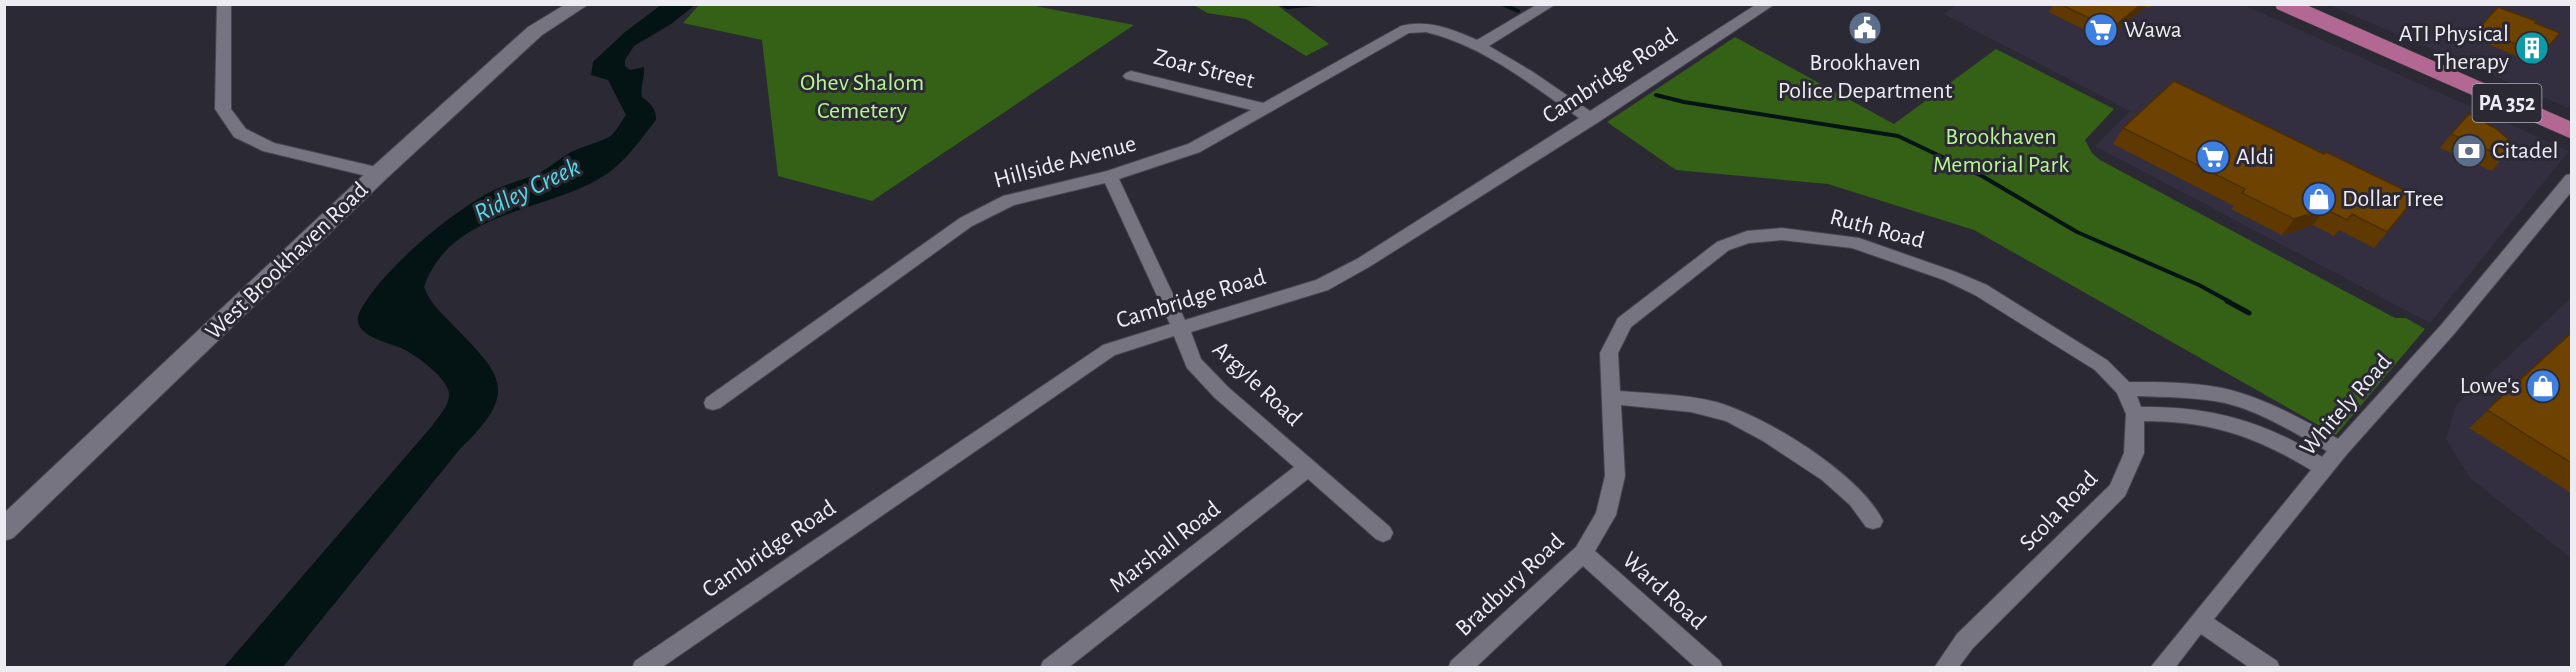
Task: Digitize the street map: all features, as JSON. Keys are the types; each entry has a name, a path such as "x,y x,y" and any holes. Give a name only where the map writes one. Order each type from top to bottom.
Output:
{"main road":[{"name":"PA 352","path":"2285,4 2571,131"}],"street":[{"path":"224,4 223,109 240,133 269,147 379,173"},
{"name":"West Brookhaven Road","path":"4,530 379,173 535,31 580,4"},
{"path":"1549,4 1479,45 1591,119"},
{"name":"Cambridge Road","path":"643,668 1084,366 1130,342 1322,285 1363,263 1768,4"},
{"name":"Hillside Avenue","path":"713,403 984,211 1009,200 1110,176 1194,148 1396,34 1422,26 1456,34 1479,45"},
{"name":"Zoar Street","path":"1131,76 1265,108"},
{"name":"Argyle Road","path":"1110,176 1180,327 1193,363 1222,393 1383,533"},
{"name":"Whitely Road","path":"2161,668 2324,468 2448,329 2571,179"},
{"name":"Ruth Road","path":"1611,398 1609,353 1617,333 1632,315 1723,246 1747,237 1782,234 1853,242 1982,290 2101,365 2124,389 2135,414"},
{"path":"2124,389 2190,390 2239,399 2286,420 2340,449"},
{"path":"1611,398 1718,410 1742,420 1828,474 1859,501 1873,521"},
{"name":"Bradbury Road","path":"1459,668 1583,553 1605,515 1615,477 1611,398"},
{"path":"2135,414 2191,415 2240,426 2278,440 2324,468"},
{"name":"Scola Road","path":"1945,668 1965,641 2118,490 2134,453 2135,414"},
{"name":"Marshall Road","path":"1051,668 1309,467"},
{"name":"Ward Road","path":"1583,553 1712,668"},
{"path":"2199,621 2269,668"}],"shaded area":[{"path":"1957,4 2244,5 2569,151 2430,323 2095,146 2130,111 1944,14"},
{"path":"2329,5 2571,5 2571,103 2568,108"},
{"path":"2571,298 2571,558 2470,478 2446,439 2456,405"}],"green space":[{"name":"Ohev Shalom Cemetery","path":"699,5 1030,5 1134,25 872,201 778,176 762,40 683,23"},
{"path":"1194,5 1277,5 1329,44 1306,56 1246,19 1207,13"},
{"name":"Brookhaven Memorial Park","path":"1735,37 1894,124 1996,49 2114,109 2085,140 2092,153 2100,160 2395,318 2406,318 2425,329 2336,435 1974,230 1828,184 1676,170 1607,122"}],"water":[{"name":"Ridley Creek","path":"661,5 695,5 671,24 634,46 625,60 625,66 630,70 644,67 642,97 652,107 656,116 656,120 631,151 610,172 578,189 476,228 454,243 437,262 424,287 435,306 469,341 493,371 498,384 497,398 491,412 283,667 224,667 432,426 448,402 449,394 443,381 423,361 401,348 371,336 359,326 360,311 370,295 418,244 474,202 496,189 541,172 571,152 612,135 626,115 608,80 591,75 593,62 625,32"}],"building":[{"path":"2060,4 2141,4 2111,29"},
{"path":"2498,7 2560,33 2541,55 2479,28"},
{"path":"2174,81 2324,154 2326,152 2417,196 2387,232 2352,214 2347,220 2325,209 2294,219 2242,193 2245,189 2123,128"},
{"path":"2469,114 2497,129 2508,139 2510,149 2504,157 2451,134"},
{"name":"Lowe's","path":"2571,333 2571,463 2487,410"}],"waterway":[{"path":"1281,4 1287,7 1317,4"},
{"path":"1502,4 1518,11"},
{"path":"1656,95 1684,102 1898,136 1982,176 2077,232 2199,285 2230,302"},
{"path":"2227,301 2249,313"}],"place":[{"name":"Brookhaven Police Department","path":"1865,28"},
{"name":"Wawa","path":"2101,30"},
{"name":"ATI Physical Therapy","path":"2532,48"},
{"name":"Citadel","path":"2469,151"},
{"name":"Aldi","path":"2213,157"},
{"name":"Dollar Tree","path":"2319,199"},
{"name":"Lowe's","path":"2543,386"}]}
